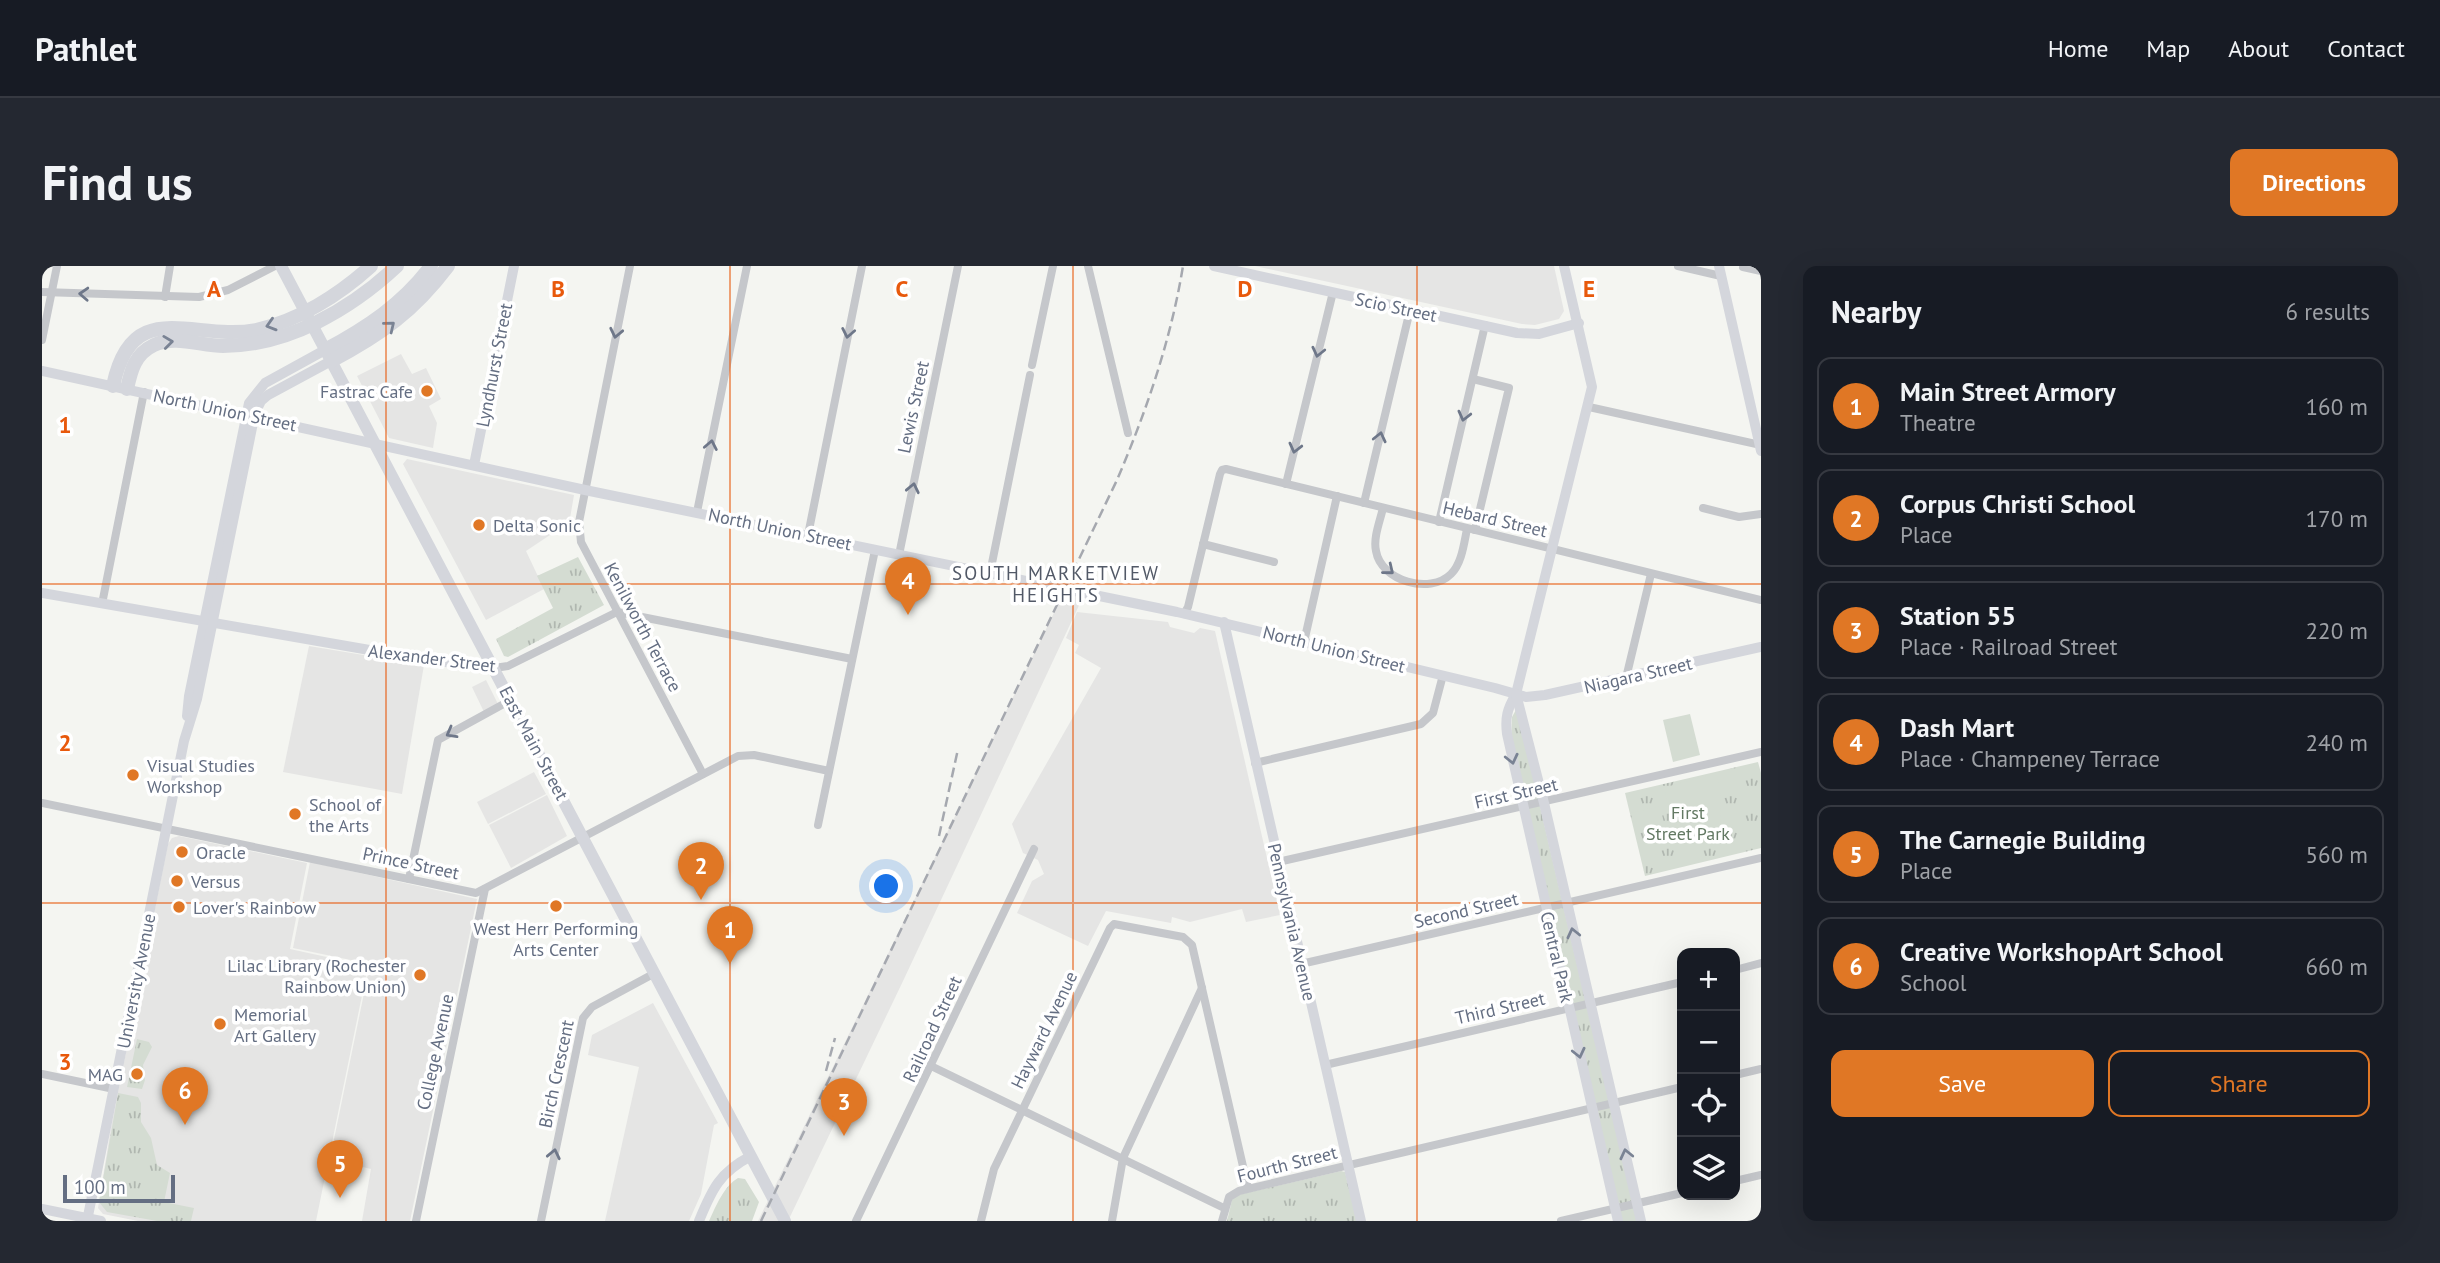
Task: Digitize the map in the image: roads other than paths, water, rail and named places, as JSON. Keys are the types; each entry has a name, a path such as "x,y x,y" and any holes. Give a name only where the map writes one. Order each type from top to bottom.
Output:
{"highway":[{"path":"120,387 117,367 125,351 145,333 167,326 225,333 273,325 334,295 371,266"},
{"path":"120,387 134,362 144,351 156,344 173,341 238,345 277,337 336,311 397,266"},
{"path":"328,356 397,304 431,266"},
{"path":"328,356 384,331 424,295 448,266"}],"main road":[{"name":"East Main Street","path":"281,266 785,1221"}],"street":[{"path":"42,340 57,266"},
{"path":"165,298 170,266"},
{"path":"42,292 192,298 217,294 275,266"},
{"name":"Lyndhurst Street","path":"474,464 514,266"},
{"name":"Kenilworth Terrace","path":"630,266 585,490 579,534 703,774"},
{"path":"697,512 747,266"},
{"path":"808,536 862,266"},
{"name":"Lewis Street","path":"899,555 958,266"},
{"path":"1032,365 1053,266"},
{"path":"1088,266 1128,433"},
{"name":"Scio Street","path":"1214,266 1255,270 1333,292 1527,334 1579,323"},
{"name":"Central Park","path":"1564,266 1592,379 1589,407 1516,694 1506,719 1523,807 1618,1221"},
{"path":"1589,407 1760,447 1720,271 1678,266"},
{"path":"1743,267 1761,271"},
{"path":"1286,484 1333,292"},
{"path":"1364,503 1410,310"},
{"path":"1439,522 1485,326"},
{"name":"University Avenue","path":"87,1220 167,829 184,741 189,696 209,622 252,398 261,386 328,356"},
{"name":"North Union Street","path":"42,370 585,490 1224,622 1516,694"},
{"path":"990,573 1030,375"},
{"path":"1383,508 1375,547 1380,564 1393,576 1421,584 1442,581 1455,570 1471,529 1509,388 1473,379"},
{"path":"102,604 144,392"},
{"name":"Hebard Street","path":"1203,544 1222,470 1761,600"},
{"path":"1304,642 1337,496"},
{"path":"1703,508 1740,517 1761,514"},
{"path":"1184,614 1203,544 1274,562"},
{"path":"818,825 875,550"},
{"path":"1626,678 1651,574"},
{"name":"Alexander Street","path":"42,593 409,657 494,668 508,666 617,612"},
{"path":"617,612 852,659"},
{"name":"Pennsylvania Avenue","path":"1224,622 1361,1221"},
{"name":"Niagara Street","path":"1516,694 1535,697 1761,647"},
{"path":"1255,763 1421,724 1433,713 1443,675"},
{"name":"Central Park","path":"1516,694 1641,1221"},
{"path":"410,879 439,740 511,700"},
{"name":"First Street","path":"1278,863 1761,752"},
{"path":"485,889 733,758 748,754 829,771"},
{"name":"Prince Street","path":"42,803 476,893 485,889"},
{"name":"Railroad Street","path":"856,1221 1034,849"},
{"name":"Second Street","path":"1301,964 1761,858"},
{"name":"College Avenue","path":"416,1221 485,889"},
{"name":"Hayward Avenue","path":"981,1221 994,1169 1112,926 1120,924 1187,939 1193,949 1202,988"},
{"path":"1740,969 1761,963"},
{"name":"Birch Crescent","path":"541,1221 581,1025 589,1010 655,973"},
{"name":"Third Street","path":"1325,1065 1677,983"},
{"path":"1112,1221 1123,1158 1202,988"},
{"path":"1202,988 1248,1188"},
{"path":"931,1066 1224,1208 1222,1221"},
{"path":"1739,1074 1761,1069"},
{"path":"42,1074 114,1088"},
{"name":"Fourth Street","path":"1224,1208 1234,1193 1248,1188 1677,1088"},
{"path":"699,1221 709,1196 722,1175 734,1164 751,1156"},
{"path":"1740,1180 1761,1175"},
{"path":"1561,1221 1677,1194"},
{"path":"42,1209 101,1221"}],"railway":[{"path":"761,1221 1117,480 1156,375 1172,321 1183,266"},
{"path":"939,836 958,749"},
{"path":"826,1071 835,1038"}],"place":[{"name":"Fastrac Cafe","path":"427,391"},
{"name":"Delta Sonic","path":"479,525"},
{"name":"Dash Mart","path":"908,615"},
{"name":"Visual Studies Workshop","path":"133,775"},
{"name":"School of the Arts","path":"295,814"},
{"name":"Oracle","path":"182,852"},
{"name":"Versus","path":"177,881"},
{"name":"Corpus Christi School","path":"701,900"},
{"name":"West Herr Performing Arts Center","path":"556,906"},
{"name":"Lover's Rainbow","path":"179,907"},
{"name":"Main Street Armory","path":"730,964"},
{"name":"Lilac Library (Rochester Rainbow Union)","path":"420,975"},
{"name":"Memorial Art Gallery","path":"220,1024"},
{"name":"MAG","path":"137,1074"},
{"name":"Creative WorkshopArt School","path":"185,1125"},
{"name":"Station 55","path":"844,1136"},
{"name":"The Carnegie Building","path":"340,1198"}],"district":[{"name":"SOUTH MARKETVIEW HEIGHTS","path":"1056,584"}],"park label":[{"name":"First Street Park","path":"1688,822"}]}
